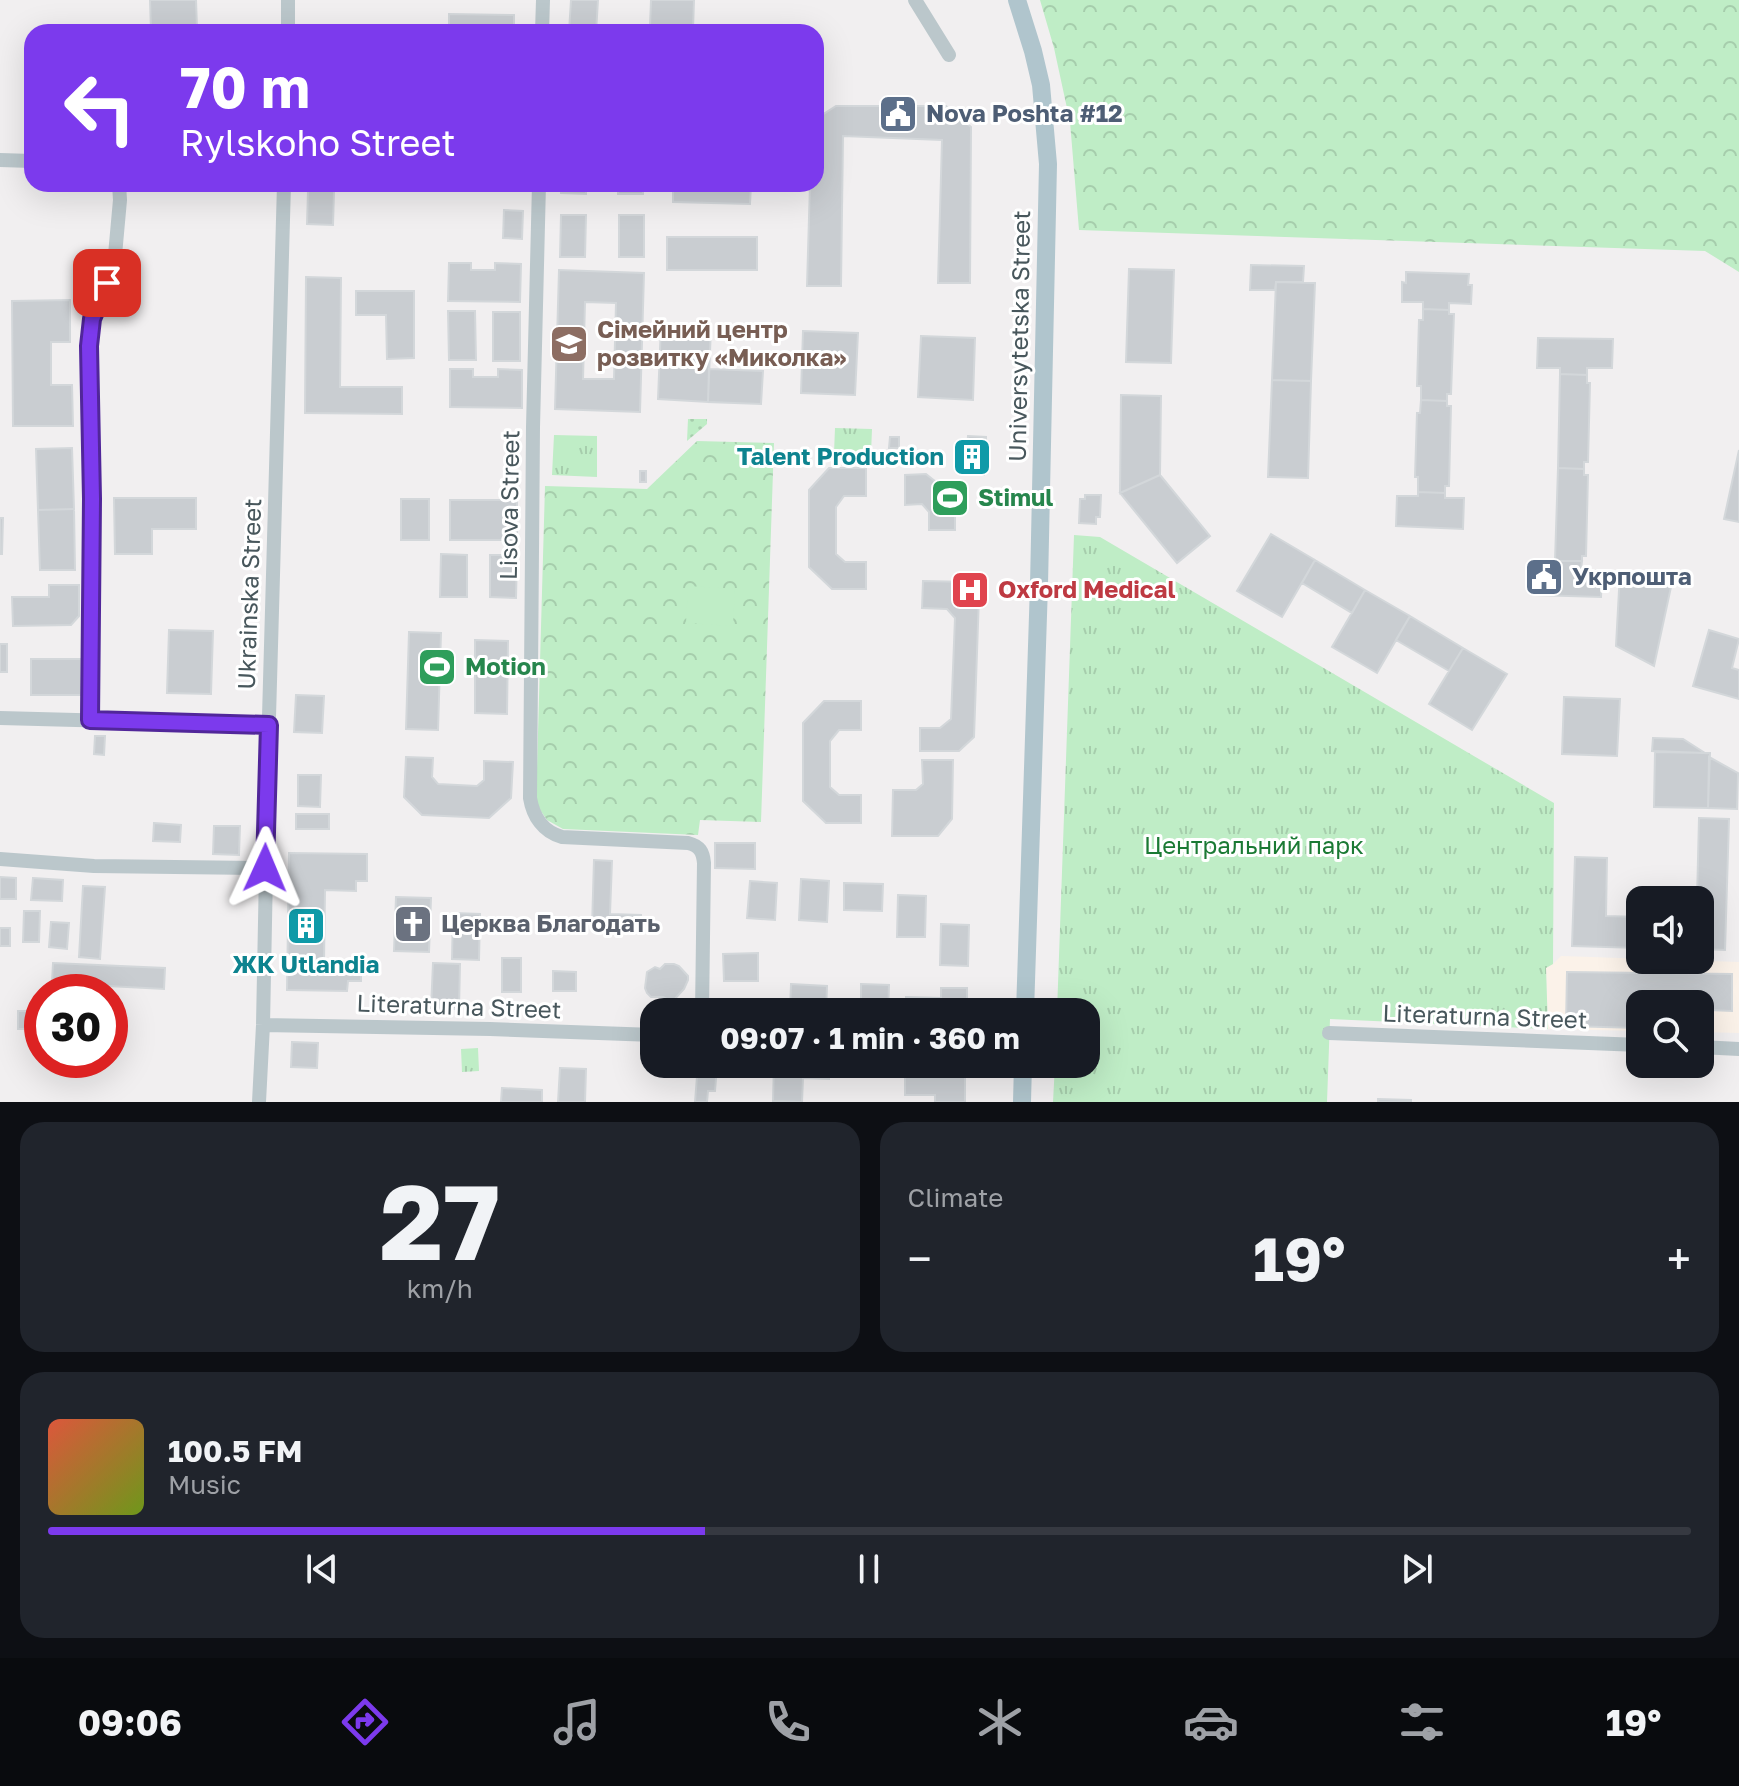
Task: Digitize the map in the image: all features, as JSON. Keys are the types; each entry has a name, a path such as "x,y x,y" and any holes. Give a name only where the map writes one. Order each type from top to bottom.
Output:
{"main road":[{"name":"Universytetska Street","path":"1017,0 1041,85 1048,164 1025,998"},
{"path":"1022,1102 1023,1078"}],"street":[{"path":"288,0 288,24"},
{"path":"542,24 543,0"},
{"path":"915,0 949,55"},
{"path":"0,160 24,161"},
{"path":"90,720 92,499 89,346 92,319 115,255 119,192"},
{"name":"Ukrainska Street","path":"259,1102 284,192"},
{"name":"Lisova Street","path":"539,192 533,441 532,808 552,835 688,843 700,848 704,863 702,998"},
{"path":"0,718 269,725"},
{"path":"0,859 94,866 265,868"},
{"name":"Literaturna Street","path":"263,1025 640,1035"},
{"name":"Literaturna Street","path":"1329,1033 1626,1044"},
{"path":"1714,1048 1739,1049"}],"shaded area":[{"path":"1561,956 1626,958 1626,974 1714,974 1714,961 1739,962 1739,1033 1714,1032 1714,990 1626,990 1626,1031 1548,1029 1546,967"}],"green space":[{"path":"1040,0 1739,0 1739,272 1705,251 1079,230 1070,122"},
{"path":"688,419 707,419 707,424 687,441"},
{"path":"835,428 872,429 871,454 834,453"},
{"path":"554,435 597,436 597,477 552,475"},
{"path":"697,441 774,443 761,822 700,820 698,835 563,829 547,820 536,804 545,486 647,489"},
{"name":"Центральний парк","path":"1074,535 1100,537 1554,803 1553,964 1546,968 1548,1029 1330,1019 1327,1102 1053,1102 1054,1078 1100,1078 1100,998 1057,998"},
{"path":"688,586 735,589 733,626 686,623"},
{"path":"478,1048 479,1071 462,1072 461,1049"}],"building":[{"path":"150,0 196,0 197,24 151,24"},
{"path":"571,0 598,0 596,24 570,24"},
{"path":"651,0 694,0 693,24 650,24"},
{"path":"449,14 514,15 514,24 449,24"},
{"path":"836,106 946,106 971,127 970,283 938,283 942,140 843,136 841,286 807,286 810,192 824,192 824,114"},
{"path":"308,192 334,192 333,225 307,224"},
{"path":"618,192 643,192 643,194"},
{"path":"673,192 751,192 750,204 673,202"},
{"path":"504,210 523,211 522,239 503,238"},
{"path":"561,215 586,215 585,257 560,257"},
{"path":"619,215 644,215 644,257 619,257"},
{"path":"667,237 757,237 757,270 667,270"},
{"path":"449,263 471,263 471,270 495,270 495,263 521,264 520,302 448,301"},
{"path":"1251,265 1304,266 1303,282 1276,282 1275,290 1250,290"},
{"path":"1129,269 1174,270 1171,363 1126,362"},
{"path":"559,270 644,273 640,412 555,409","holes":["585,302 616,303 614,379 583,379"]},
{"path":"1406,272 1469,274 1471,304 1449,303 1449,310 1423,309 1423,302 1402,302 1402,282 1406,283"},
{"path":"306,277 341,278 340,387 402,387 402,414 305,413"},
{"path":"1276,282 1315,283 1311,381 1272,380"},
{"path":"356,291 414,291 414,358 387,359 386,315 356,315"},
{"path":"70,300 70,342 51,342 51,385 72,385 73,426 13,426 12,301"},
{"path":"1423,309 1449,310 1449,314 1454,314 1451,394 1447,394 1447,401 1421,400 1421,386 1417,386 1419,320 1423,320"},
{"path":"448,311 475,311 476,360 449,360"},
{"path":"493,312 520,312 520,361 493,361"},
{"path":"661,325 711,327 708,402 658,399"},
{"path":"803,331 858,333 855,395 801,393"},
{"path":"921,336 975,338 973,400 918,397"},
{"path":"1538,338 1613,339 1612,368 1587,368 1587,375 1560,374 1560,368 1537,368"},
{"path":"450,369 473,369 473,377 498,377 498,369 522,370 522,408 450,407"},
{"path":"709,369 763,371 761,404 708,402"},
{"path":"1560,374 1587,375 1587,383 1590,383 1588,462 1584,462 1584,469 1558,468"},
{"path":"1272,380 1311,381 1308,478 1268,477"},
{"path":"1121,395 1161,396 1160,475 1120,493"},
{"path":"1421,400 1447,401 1447,406 1451,406 1449,486 1445,486 1445,493 1418,492 1418,477 1415,477 1417,413 1420,413"},
{"name":"Talent Production","path":"968,436 986,437 984,475 966,474 967,459 960,459 960,450 967,450"},
{"path":"890,437 899,437 899,448 889,448"},
{"path":"72,448 74,509 38,510 36,449"},
{"path":"1739,450 1739,522 1724,519"},
{"path":"829,468 866,468 866,496 844,496 836,507 836,554 845,562 866,562 866,589 832,589 809,567 809,490"},
{"path":"1558,468 1584,469 1584,475 1588,475 1586,556 1582,556 1582,561 1555,561"},
{"path":"640,471 646,471 646,482 640,482"},
{"path":"926,474 955,497 955,530 929,530 929,512 922,504 905,505 905,475"},
{"path":"1160,475 1210,536 1177,563 1120,493"},
{"path":"1418,492 1445,493 1445,498 1464,498 1463,529 1396,526 1397,496 1418,496"},
{"path":"1085,495 1101,495 1100,517 1096,517 1096,524 1079,523 1080,499 1085,499"},
{"path":"114,498 196,498 196,529 152,529 152,554 115,554"},
{"path":"401,499 429,499 429,540 401,540"},
{"path":"450,500 517,500 517,540 450,540"},
{"path":"74,509 75,570 40,570 38,510"},
{"path":"0,518 3,518 2,554 0,554"},
{"path":"1271,534 1315,560 1282,617 1237,591"},
{"path":"441,554 467,555 467,597 440,597"},
{"path":"490,555 517,555 516,598 490,597"},
{"path":"1315,560 1365,590 1352,613 1302,583"},
{"path":"1555,561 1582,561 1581,570 1602,571 1601,597 1536,595 1536,567 1555,568"},
{"path":"1620,572 1674,573 1654,666 1616,646"},
{"path":"923,581 971,582 979,596 974,737 959,751 920,751 920,728 940,728 951,719 955,618 947,609 922,608"},
{"path":"49,585 79,585 79,616 71,625 13,626 12,597 49,597"},
{"path":"1365,590 1410,616 1377,673 1332,647"},
{"path":"1410,616 1463,648 1449,671 1396,640"},
{"path":"169,630 213,631 211,694 167,693"},
{"path":"1709,630 1739,639 1732,668 1739,670 1739,699 1693,686"},
{"path":"409,632 441,633 438,730 406,729"},
{"path":"475,640 508,641 507,714 475,713"},
{"path":"0,644 7,644 7,672 0,672"},
{"path":"1463,648 1507,674 1472,730 1429,704"},
{"path":"31,659 81,659 81,695 31,695"},
{"path":"296,695 324,696 322,733 294,732"},
{"path":"1564,697 1620,699 1617,756 1562,754"},
{"path":"824,701 861,701 861,730 839,730 830,741 830,787 839,795 861,795 861,823 826,823 803,801 803,723"},
{"path":"95,736 105,736 104,755 94,754"},
{"path":"1653,738 1683,739 1705,753 1652,751"},
{"path":"1655,752 1710,753 1708,808 1654,807"},
{"path":"406,757 433,758 432,777 438,784 477,786 484,780 484,761 513,762 511,798 489,818 422,815 404,797"},
{"path":"1709,757 1738,773 1737,809 1708,808"},
{"path":"922,760 953,760 952,819 938,836 892,836 893,790 916,790 923,784"},
{"path":"298,775 321,775 320,807 298,806"},
{"path":"296,814 329,814 329,829 296,829"},
{"path":"1699,818 1729,819 1725,950 1714,950 1714,886 1697,886"},
{"path":"154,823 181,825 180,842 153,841"},
{"path":"214,826 240,826 239,855 213,854"},
{"path":"715,843 755,843 755,869 715,868"},
{"name":"ЖК Utlandia","path":"289,853 367,854 367,881 356,881 356,891 325,890 324,962 361,962 361,981 348,981 347,991 287,990"},
{"path":"1575,857 1607,858 1606,916 1626,917 1626,948 1572,946"},
{"path":"594,860 612,861 610,914 641,915 641,929 592,927"},
{"path":"0,877 16,878 16,899 0,899"},
{"path":"33,878 63,880 62,901 31,900"},
{"path":"801,879 829,881 827,922 799,920"},
{"path":"750,881 777,883 775,920 747,918"},
{"path":"844,883 883,884 882,911 844,910"},
{"path":"83,886 105,887 100,959 79,957"},
{"path":"898,895 926,896 925,937 897,937"},
{"name":"Церква Благодать","path":"396,897 431,898 429,952 394,951"},
{"path":"24,911 40,911 39,942 23,942"},
{"path":"453,913 480,914 479,960 452,959"},
{"path":"51,922 69,923 67,949 49,947"},
{"path":"941,924 969,925 968,966 940,965"},
{"path":"0,928 10,928 10,946 0,946"},
{"path":"758,953 758,981 724,981 723,954"},
{"path":"502,958 521,958 521,992 502,992"},
{"path":"53,963 165,968 164,989 128,987 128,974 52,974"},
{"path":"433,963 460,964 459,1009 431,1009"},
{"path":"665,964 674,964 688,976 684,989 676,998 651,997 647,993 647,972 655,967 660,969"},
{"path":"553,971 576,972 576,991 553,991"},
{"path":"1567,972 1732,974 1732,1011 1714,1010 1714,990 1626,990 1626,1028 1566,1026"},
{"path":"791,984 827,986 827,998 790,998"},
{"path":"861,984 889,985 889,998 861,998"},
{"path":"941,988 967,988 967,998 941,998"},
{"path":"18,1011 24,1011 24,1029 18,1029"},
{"path":"292,1042 318,1043 317,1068 291,1067"},
{"path":"560,1068 586,1069 585,1102 558,1102"},
{"path":"697,1078 716,1078 715,1091 708,1091 707,1102 695,1102"},
{"path":"774,1078 803,1078 802,1102 773,1101"},
{"path":"905,1078 965,1078 965,1102 935,1102 935,1095 905,1095"},
{"path":"502,1088 542,1090 542,1102 501,1102"},
{"path":"1378,1099 1411,1100 1411,1102 1378,1102"}],"place":[{"name":"Nova Poshta #12","path":"898,114"},
{"name":"Сімейний центр розвитку «Миколка»","path":"569,344"},
{"name":"Talent Production","path":"972,457"},
{"name":"Stimul","path":"950,498"},
{"name":"Укрпошта","path":"1544,577"},
{"name":"Oxford Medical","path":"970,590"},
{"name":"Motion","path":"437,667"},
{"name":"Церква Благодать","path":"413,924"},
{"name":"ЖК Utlandia","path":"306,926"}],"route":[{"path":"107,283 92,319 89,346 92,499 90,720 269,725 265,868"}]}
